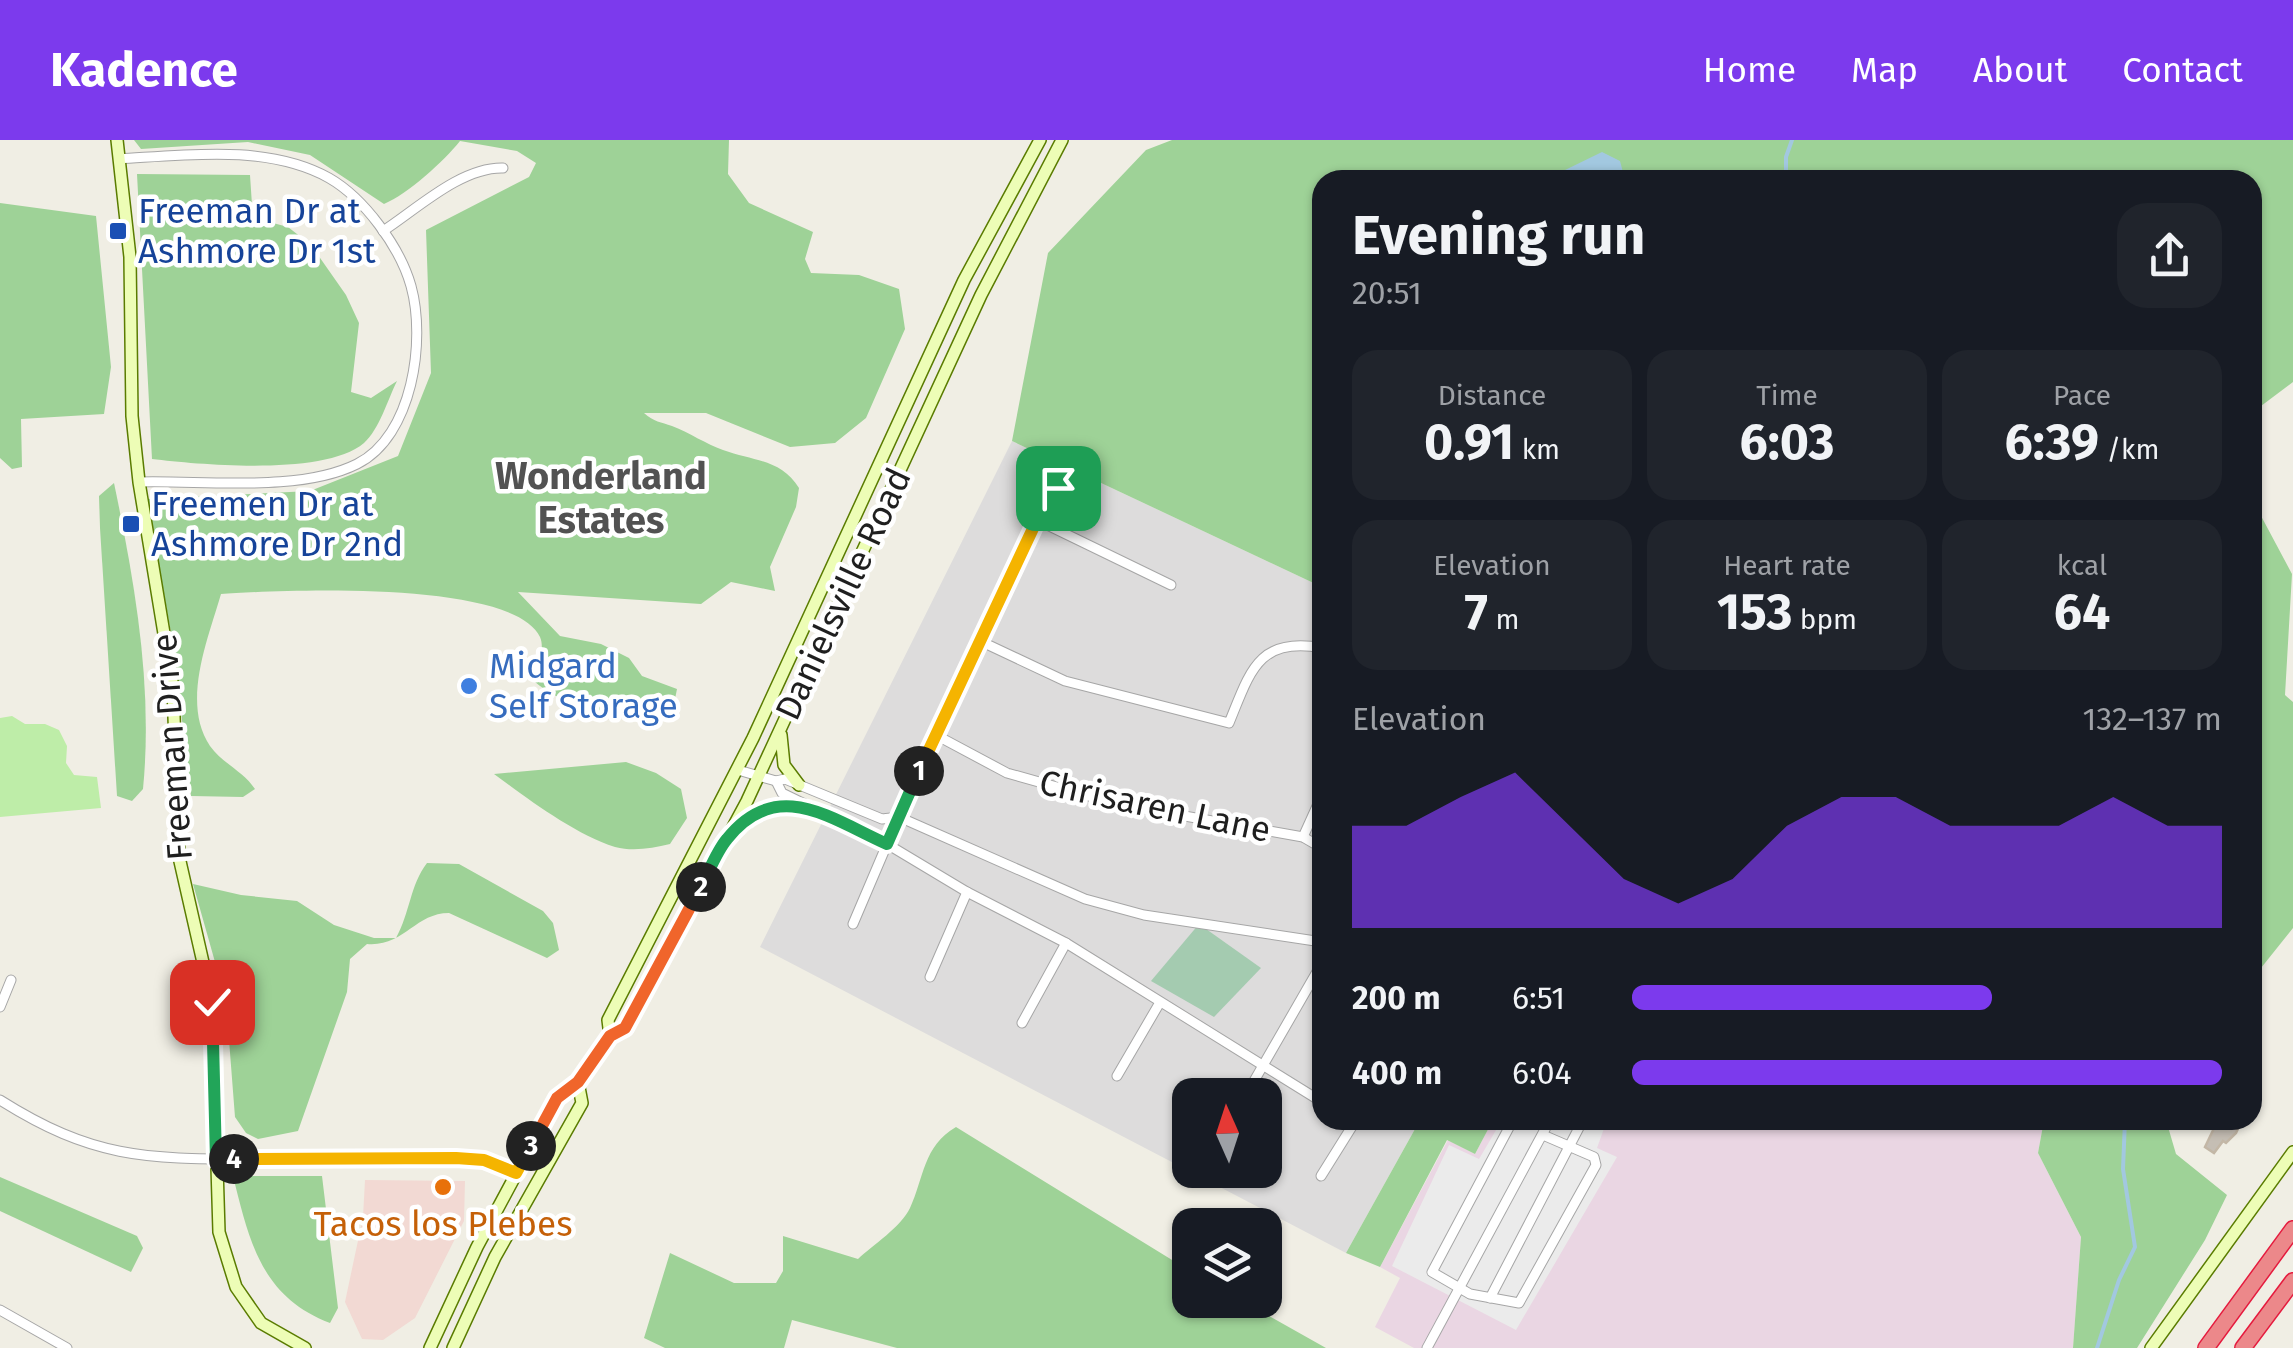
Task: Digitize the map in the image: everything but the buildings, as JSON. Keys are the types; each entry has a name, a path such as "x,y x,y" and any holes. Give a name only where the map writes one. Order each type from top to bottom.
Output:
{"highway":[{"path":"2206,1348 2293,1229"},
{"path":"2243,1348 2293,1281"}],"main road":[{"name":"Freeman Drive","path":"117,140 130,257 131,378 138,482 171,666 181,876 212,1002 220,1232 226,1262 248,1304 274,1341 306,1348"},
{"name":"Danielsville Road","path":"610,1036 608,1020 738,770 988,231 1040,140"},
{"name":"Danielsville Road","path":"430,1348 557,1098 578,1082 610,1036 625,1028 727,839 976,306 1062,140"},
{"path":"956,297 976,306"},
{"path":"781,728 781,758 799,785"},
{"path":"727,839 768,808 810,807"},
{"name":"Danielsville Road","path":"453,1348 495,1257 582,1103 578,1082"},
{"path":"2151,1348 2293,1152"}],"street":[{"path":"119,159 220,154 300,166 332,180 382,231 410,281 416,321 408,387 387,441 356,465 300,479 138,482"},
{"path":"382,231 469,176 503,168"},
{"path":"853,924 934,734 1037,520 1058,488"},
{"path":"1037,520 1172,585"},
{"path":"980,641 1065,681 1229,723 1261,657 1280,646 1312,648"},
{"name":"Chrisaren Lane","path":"934,734 1007,773 1117,804 1303,837 1312,842"},
{"path":"738,770 776,781 785,779 882,819 898,817 1084,899 1144,915 1312,940"},
{"path":"776,781 782,793 887,844 967,892 1066,943 1312,1096"},
{"path":"1303,837 1312,817"},
{"path":"930,977 967,892"},
{"path":"1022,1022 1066,943"},
{"path":"1255,1078 1312,979"},
{"path":"0,1007 10,980"},
{"path":"1117,1076 1159,1004"},
{"path":"0,1100 99,1148 146,1159 456,1158 484,1160 516,1173"},
{"path":"1321,1176 1348,1130"},
{"path":"1508,1130 1432,1272 1461,1289 1519,1303 1596,1165 1594,1157 1542,1134"},
{"path":"1426,1348 1544,1130"},
{"path":"1490,1298 1578,1130"},
{"path":"0,1310 67,1348"}],"shaded area":[{"path":"1012,441 1312,582 1312,1130 1414,1130 1346,1253 1282,1220 1282,1208 1260,1208 1222,1188 1282,1188 1282,1078 1172,1078 1172,1162 760,947"},
{"path":"1488,1130 2042,1130 2038,1153 2081,1237 2073,1348 1414,1348 1375,1327 1400,1278 1380,1267 1448,1140 1475,1154"},
{"path":"1496,1130 1603,1130 1597,1148 1617,1157 1516,1330 1392,1266 1449,1145 1479,1159"},
{"path":"365,1180 465,1181 464,1221 415,1318 383,1340 362,1339 345,1302 363,1217"}],"green space":[{"path":"134,140 729,140 728,174 749,203 813,232 805,259 811,273 859,275 899,289 905,329 866,418 835,443 790,447 706,413 644,413 717,448 766,462 792,478 799,488 796,507 770,567 775,591 731,582 701,604 518,592 560,636 601,644 629,658 642,676 677,689 674,704 664,711 646,719 633,719 588,709 558,697 535,682 542,648 540,637 521,618 487,605 392,592 221,594 200,671 198,710 210,746 255,789 243,797 191,796 173,644 147,499 310,491 398,456 431,373 426,230 529,177 536,163 517,151 460,141 425,176 384,204 310,155 248,142 141,149"},
{"path":"1172,140 2293,140 2293,382 2262,405 2262,170 1312,170 1312,582 1012,441 1048,253 1146,150"},
{"path":"137,174 250,175 252,205 258,219 288,227 311,245 346,295 359,323 351,392 371,398 397,381 379,422 364,443 346,453 293,464 201,464 152,459"},
{"path":"0,203 96,216 111,367 104,414 21,419 22,467 12,469 0,458"},
{"path":"114,483 135,597 144,674 143,789 132,801 117,796 100,528 99,496"},
{"path":"2262,518 2292,574 2285,695 2293,702 2293,928 2262,967"},
{"path":"12,716 25,724 45,724 59,730 67,746 66,763 74,775 97,777 101,808 0,817 0,718"},
{"path":"626,762 656,773 681,789 687,818 670,844 629,849 599,841 552,815 494,774"},
{"path":"427,863 459,864 543,911 553,923 559,950 547,958 449,913 427,918 396,938"},
{"path":"193,884 241,895 297,901 334,925 374,938 395,938 367,944 350,959 347,992 298,1131 258,1139 246,1133 235,1117 226,1001"},
{"path":"1199,924 1261,968 1214,1017 1151,981"},
{"path":"956,1127 1172,1260 1172,1318 1273,1318 1326,1348 897,1348 792,1320 784,1348 665,1348 644,1338 670,1253 734,1283 776,1283 783,1271 783,1236 858,1259 906,1215 926,1163 945,1135"},
{"path":"1414,1130 1488,1130 1475,1154 1447,1140 1380,1267 1346,1253"},
{"path":"2042,1130 2169,1130 2176,1154 2227,1195 2205,1240 2137,1348 2073,1348 2081,1237 2038,1153"},
{"path":"233,1176 322,1176 338,1308 330,1323 307,1312 273,1282 253,1244"},
{"path":"0,1177 137,1236 143,1248 131,1272 0,1211"}],"water":[{"path":"1602,152 1620,161 1622,170 1565,170"}],"waterway":[{"path":"1786,170 1792,140"},
{"path":"2097,1348 2119,1280 2135,1247 2123,1169 2125,1130"}],"place":[{"name":"Freeman Dr at Ashmore Dr 1st","path":"118,231"},
{"name":"Freemen Dr at Ashmore Dr 2nd","path":"131,524"},
{"name":"Midgard Self Storage","path":"469,686"},
{"name":"Tacos los Plebes","path":"443,1187"}],"district":[{"name":"Wonderland Estates","path":"601,498"}],"route":[{"path":"212,1002 216,1160 456,1158 484,1160 516,1173 557,1098 578,1082 610,1036 625,1028 727,839 756,814 781,805 810,807 887,844 934,734 1037,520 1058,488"}]}
